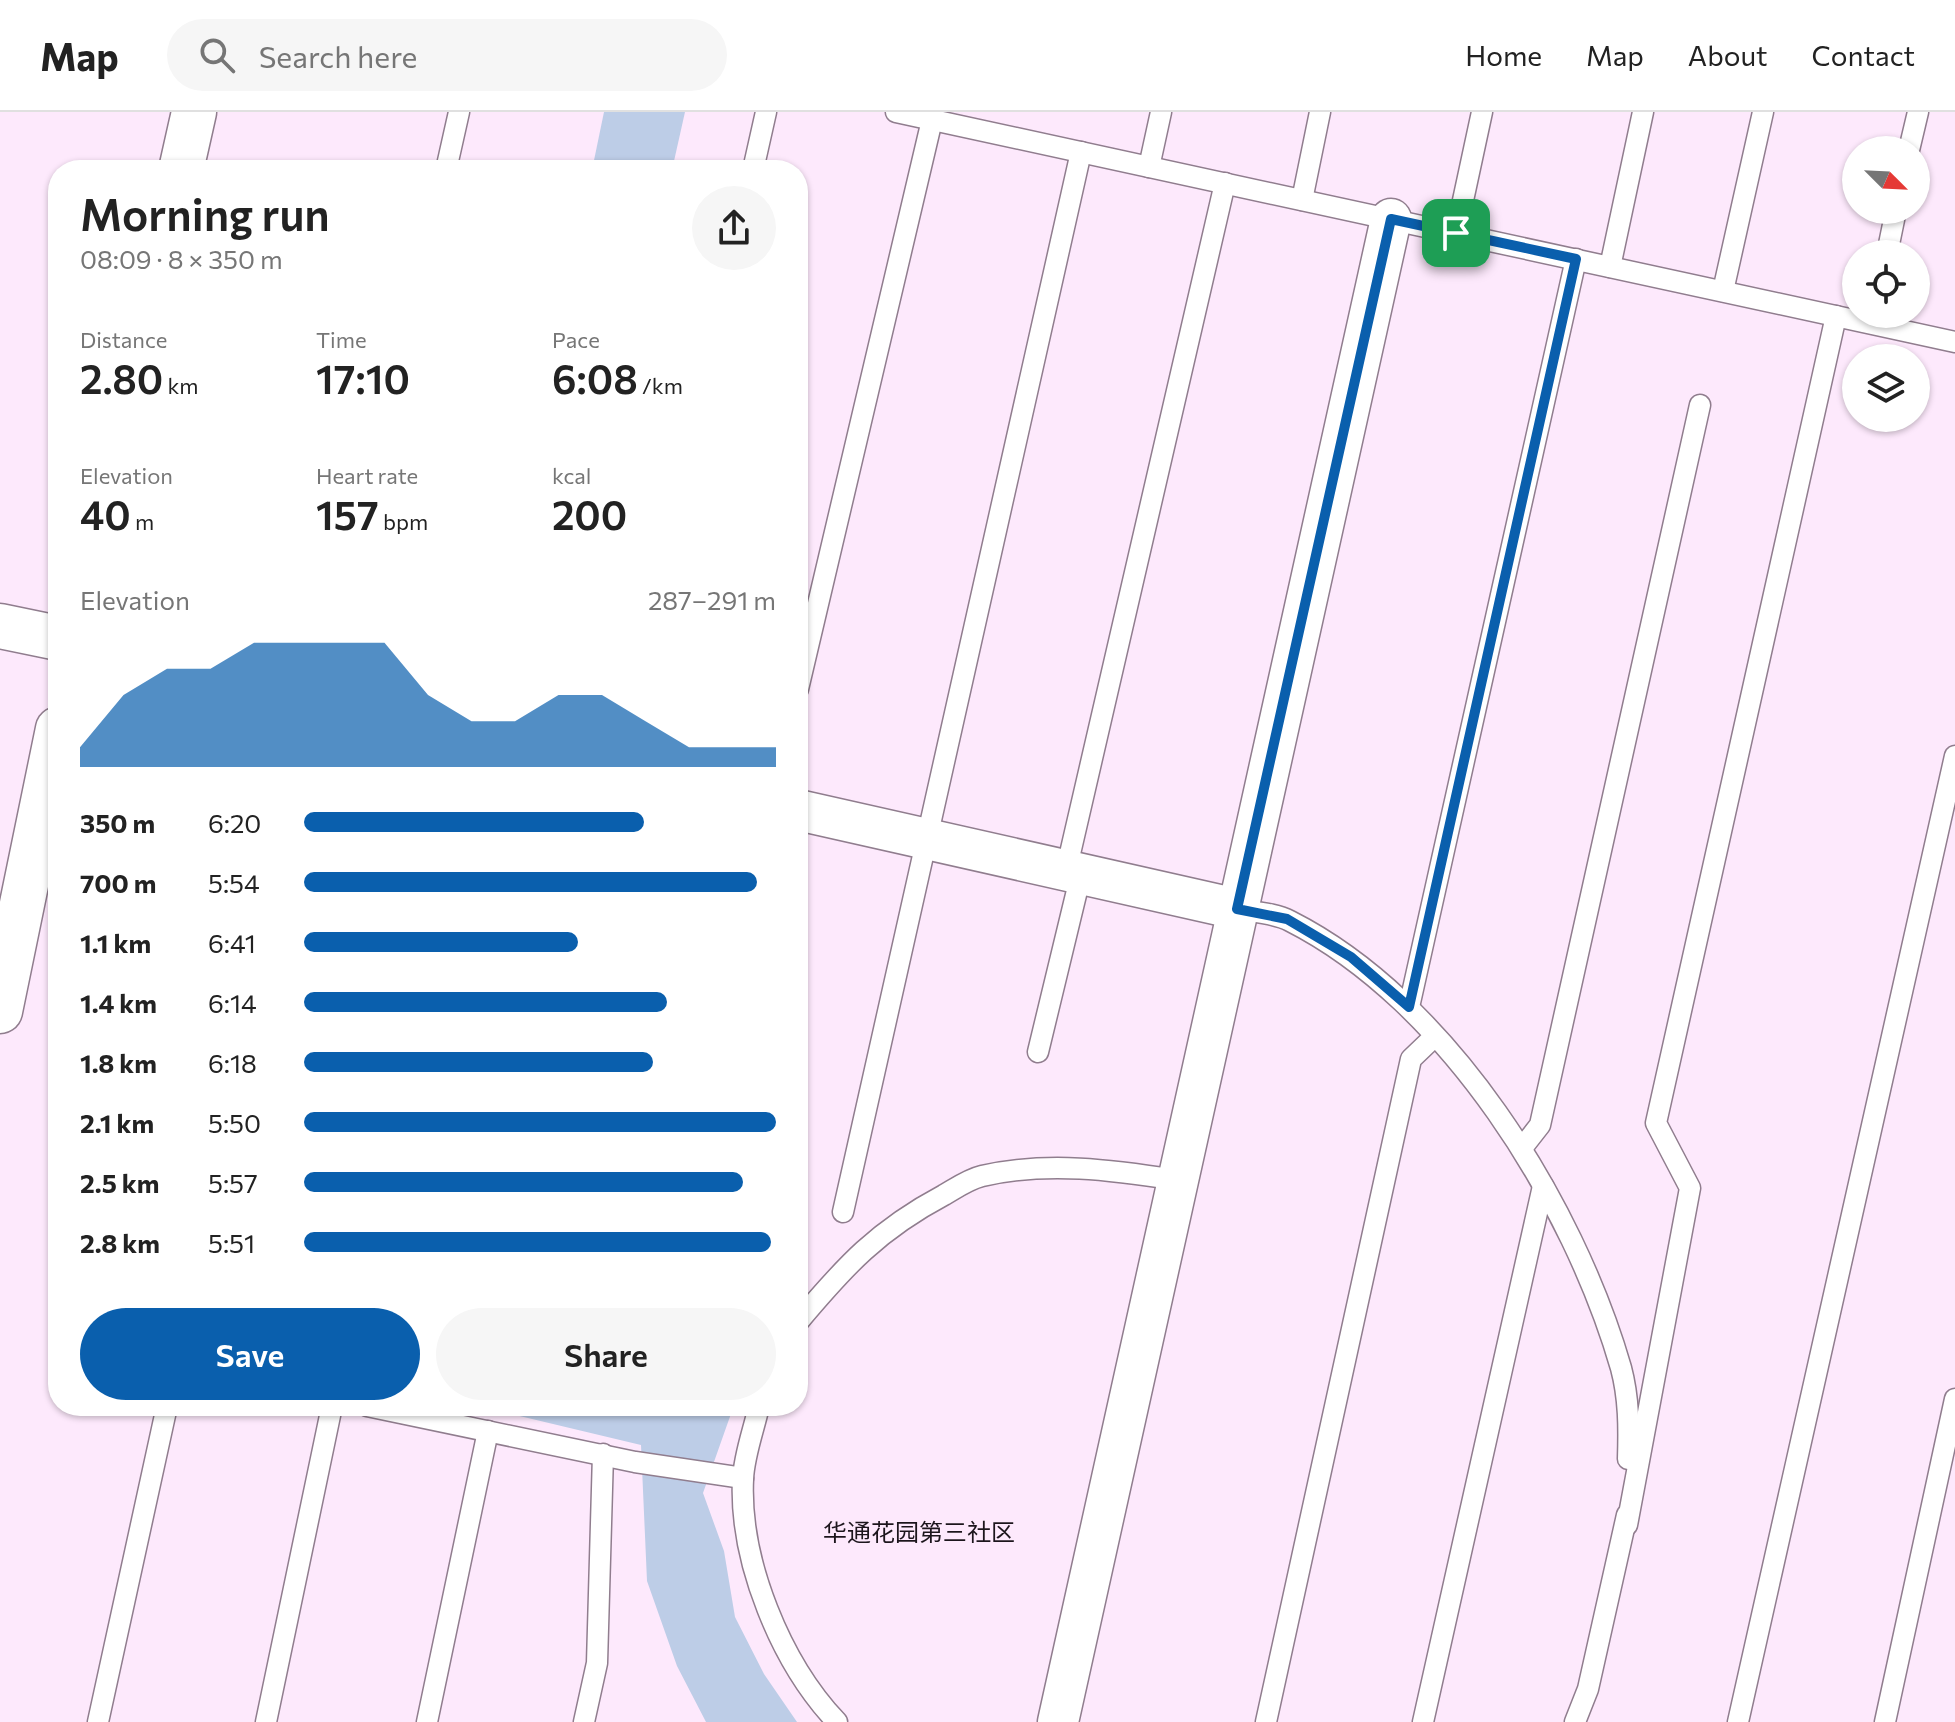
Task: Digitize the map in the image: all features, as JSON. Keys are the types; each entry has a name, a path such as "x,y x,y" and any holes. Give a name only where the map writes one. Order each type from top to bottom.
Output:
{"street":[{"path":"183,160 194,112"},
{"path":"1058,1722 1391,219"},
{"path":"0,626 48,636"},
{"path":"0,1011 48,778"},
{"path":"808,812 1237,909"}],"lane":[{"path":"448,160 459,112"},
{"path":"755,160 766,112"},
{"path":"896,112 1842,316"},
{"path":"1149,167 1161,112"},
{"path":"1302,200 1320,112"},
{"path":"1456,233 1482,112"},
{"path":"1610,267 1643,112"},
{"path":"1723,291 1763,112"},
{"path":"1912,136 1918,112"},
{"path":"808,647 932,120"},
{"path":"843,1212 1081,152"},
{"path":"1038,1052 1073,873 1225,183"},
{"path":"1409,1007 1576,259"},
{"path":"1581,1722 1627,1525 1652,1376 1690,1188 1656,1123 1836,316"},
{"path":"1905,328 1955,342"},
{"path":"1522,1148 1540,1125 1700,405"},
{"path":"1738,1722 1955,756"},
{"path":"1237,909 1287,919 1351,957 1409,1007 1522,1148 1574,1243 1621,1369 1629,1416 1627,1525"},
{"path":"1266,1722 1411,1059 1434,1037"},
{"path":"808,1310 854,1256 915,1210 979,1176 1045,1168 1116,1171 1177,1180"},
{"path":"1423,1722 1543,1186"},
{"path":"1621,1369 1652,1376"},
{"path":"1885,1722 1955,1399"},
{"path":"98,1722 165,1416"},
{"path":"266,1722 330,1416"},
{"path":"415,1416 635,1462 743,1478"},
{"path":"757,1416 743,1478 752,1560 776,1633 815,1699 837,1722"},
{"path":"427,1722 488,1431"},
{"path":"584,1722 597,1663 603,1454"},
{"path":"1575,1722 1588,1689"}],"water":[{"path":"604,112 685,112 674,160 594,160"},
{"path":"520,1416 730,1416 703,1493 724,1551 735,1617 764,1674 797,1722 706,1722 677,1666 647,1581 641,1445"}],"district":[{"name":"华通花园第三社区","path":"919,1533"}],"route":[{"path":"1391,219 1456,233 1576,259 1409,1007 1351,957 1287,919 1237,909 1391,219"}]}
